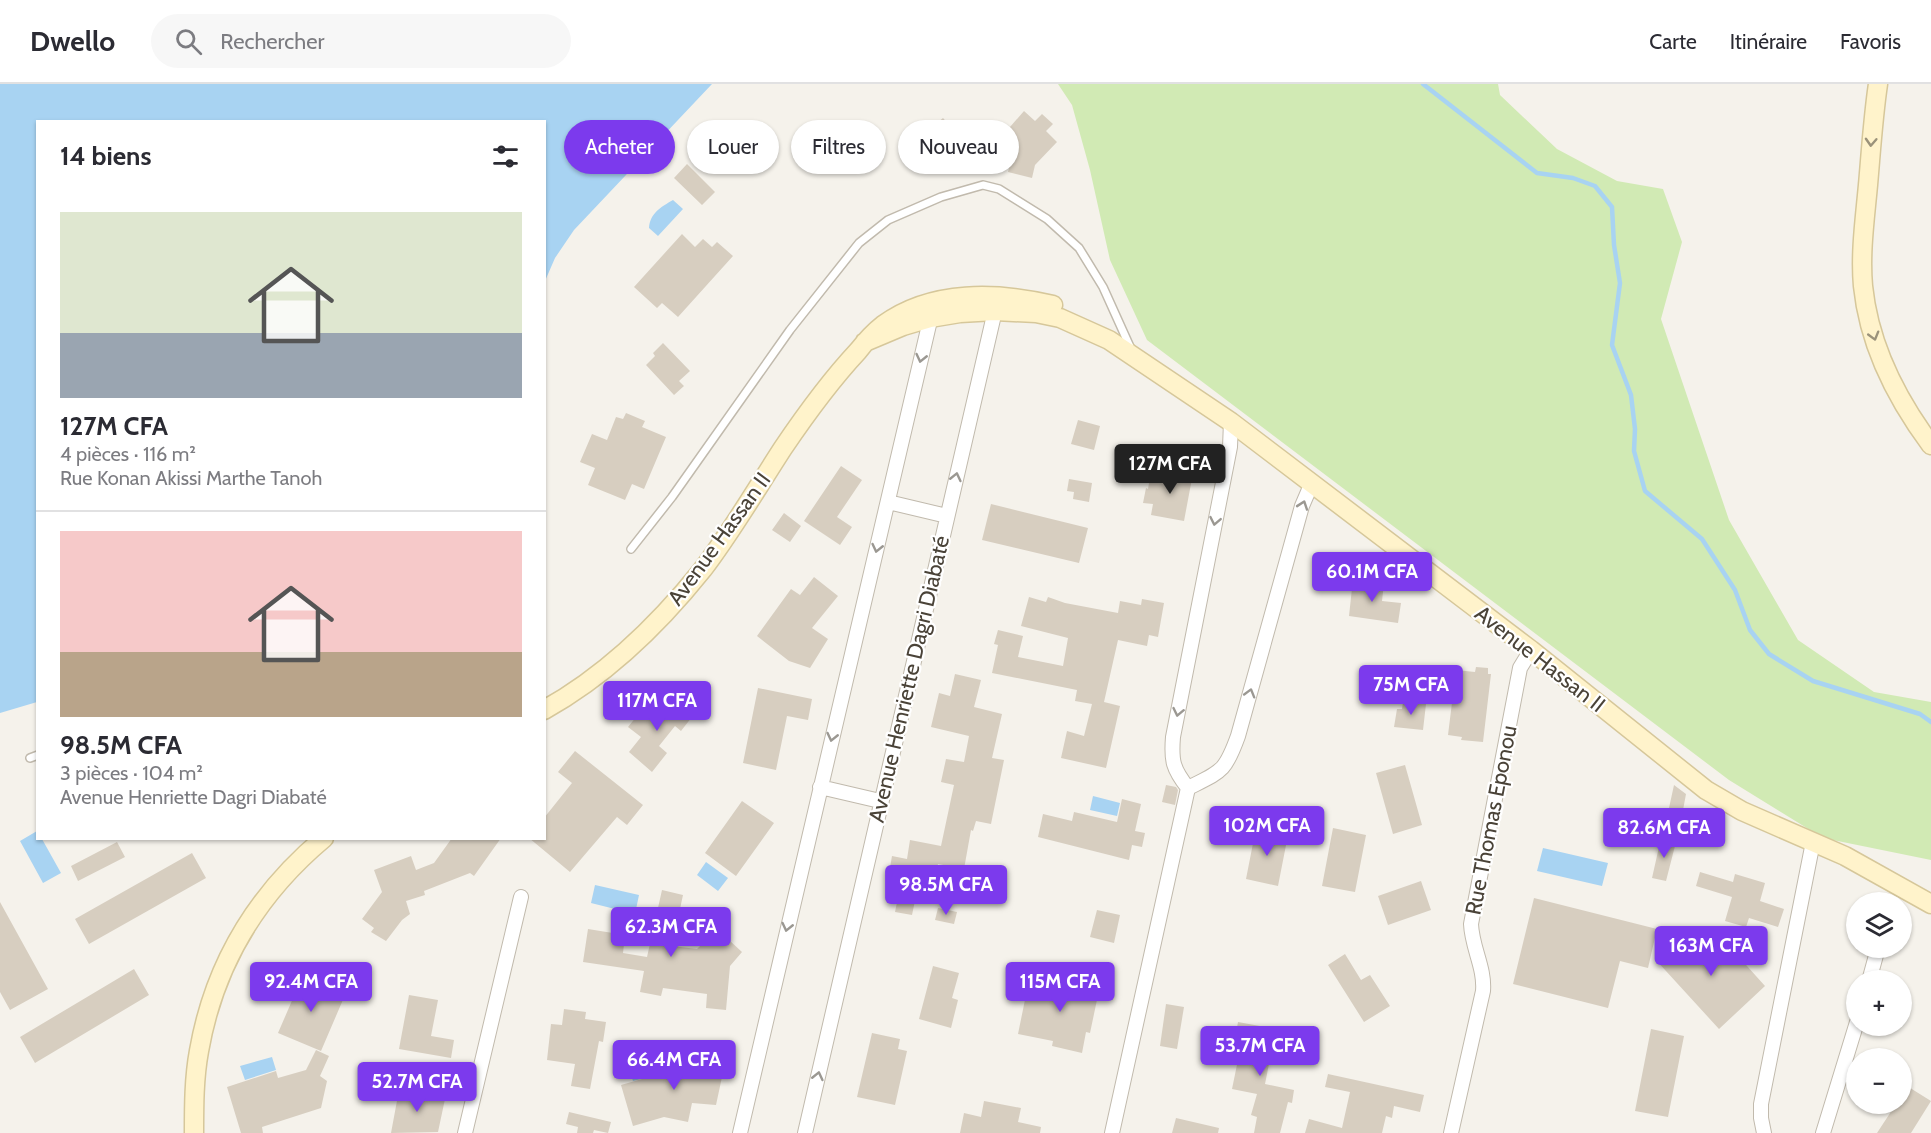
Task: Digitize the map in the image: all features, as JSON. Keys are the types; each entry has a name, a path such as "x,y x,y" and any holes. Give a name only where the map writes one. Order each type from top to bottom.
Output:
{"street":[{"path":"1878,84 1862,255 1863,286 1873,333 1884,366 1898,396 1931,445"},
{"name":"Avenue Hassan II","path":"546,709 604,670 635,644 668,611 704,567 809,410 865,342 968,296 996,303 1023,298 1053,305 1078,316 1109,340 1231,422 1531,651 1706,790 1742,811 1845,856 1931,904"},
{"name":"Avenue Henriette Dagri Diabaté","path":"805,1133 996,303"},
{"path":"740,1133 933,310"},
{"path":"1188,788 1176,773 1172,759 1173,737 1230,447 1231,422"},
{"path":"1188,788 1217,774 1229,761 1302,506 1311,485"},
{"path":"888,502 947,516"},
{"name":"Rue Thomas Eponou","path":"1451,1133 1483,991 1482,969 1472,940 1471,924 1520,668 1531,651"},
{"path":"820,787 880,801"},
{"path":"1112,1133 1188,788"},
{"path":"194,1133 194,1100 199,1051 212,1000 231,951 261,903 298,860 322,840"},
{"path":"1764,1133 1761,1104 1814,842"},
{"path":"465,1133 521,897"},
{"path":"1823,1133 1853,1036"}],"lane":[{"path":"631,549 672,497 790,330 859,243 888,220 941,198 983,185 999,189 1047,219 1079,248 1103,287 1133,355"}],"green space":[{"path":"1058,84 1498,84 1500,95 1557,149 1617,181 1663,189 1682,242 1661,319 1729,520 1798,640 1874,692 1931,702 1931,860 1823,838 1729,780 1147,340 1110,260 1090,170 1072,105"}],"water":[{"path":"0,84 712,84 675,123 675,120 564,120 564,174 627,174 574,230 555,258 546,279 546,120 36,120 36,702 0,713"},
{"path":"673,200 683,209 658,236 649,228 651,218 660,208"},
{"path":"1093,796 1120,803 1117,816 1090,810"},
{"path":"36,832 36,840 43,840 61,873 43,883 20,841"},
{"path":"1543,848 1608,863 1602,886 1537,871"},
{"path":"706,862 728,878 718,891 697,875"},
{"path":"595,885 639,895 635,914 591,903"},
{"path":"659,1045 672,1047 665,1073 633,1081 629,1069 654,1063"},
{"path":"272,1057 276,1070 245,1080 240,1066"}],"building":[{"path":"1024,111 1035,121 1042,114 1053,124 1046,131 1057,142 1035,165 1032,178 1016,174 1019,174 1019,120 1016,120"},
{"path":"687,164 687,174 697,174 715,192 702,205 674,178"},
{"path":"682,234 695,247 703,239 712,247 717,242 733,256 678,317 662,303 657,308 634,287"},
{"path":"663,343 690,371 679,381 684,386 674,395 646,365"},
{"path":"626,413 645,421 642,427 666,437 644,489 632,484 625,500 588,485 595,468 580,462 592,434 607,440 616,417 623,419"},
{"path":"1078,420 1100,426 1094,450 1071,444"},
{"path":"841,466 862,480 837,517 852,527 840,545 804,521"},
{"path":"1168,468 1193,473 1184,521 1151,515 1153,504 1143,503 1150,477 1166,478"},
{"path":"1069,479 1092,483 1089,502 1073,499 1074,492 1067,491"},
{"path":"991,504 1088,528 1079,563 982,540"},
{"path":"784,513 801,526 790,542 772,530"},
{"path":"814,577 838,596 812,628 828,639 810,668 789,661 757,636 791,589 800,595"},
{"path":"1353,579 1384,583 1382,601 1401,603 1398,623 1349,616"},
{"path":"1029,597 1046,602 1048,597 1065,603 1118,613 1120,601 1141,605 1142,599 1164,603 1158,637 1149,635 1147,646 1118,640 1104,702 1120,706 1106,768 1061,758 1067,731 1084,736 1092,704 1075,701 1077,690 992,673 998,645 994,644 998,630 1023,636 1018,657 1063,666 1068,638 1021,626"},
{"path":"1476,667 1488,668 1488,674 1491,674 1483,742 1461,740 1462,737 1448,735 1456,670 1475,672"},
{"path":"955,674 981,680 974,707 1002,714 992,758 1004,760 991,824 976,821 973,831 971,830 964,869 938,864 932,894 917,891 912,915 895,912 900,888 887,885 892,856 907,859 910,840 941,846 954,785 941,782 946,759 964,762 969,736 931,727 939,693 950,696"},
{"path":"758,688 812,699 808,720 787,716 776,770 743,763"},
{"path":"663,701 674,711 682,702 695,713 681,731 675,726 659,746 667,753 652,772 629,752 641,737 628,727 645,706 653,713"},
{"path":"1403,702 1426,704 1423,730 1394,727 1397,709 1402,709"},
{"path":"575,751 643,805 627,825 617,817 570,872 531,840 546,840 546,816 572,783 558,772"},
{"path":"1405,765 1422,825 1393,834 1376,773"},
{"path":"1166,785 1176,787 1178,790 1175,805 1162,802"},
{"path":"1674,785 1686,794 1683,810 1669,808"},
{"path":"1122,799 1141,804 1135,831 1145,833 1142,847 1132,845 1129,860 1038,837 1043,814 1072,821 1074,812 1117,822"},
{"path":"742,801 774,823 736,876 705,853"},
{"path":"1256,828 1288,835 1278,886 1246,879"},
{"path":"1333,828 1366,835 1355,892 1322,886"},
{"path":"1661,838 1676,842 1666,881 1652,878"},
{"path":"451,840 500,840 474,876 470,873 424,891 425,895 406,901 410,914 402,920 386,941 371,932 374,928 362,919 382,892 374,870 411,856 416,870 434,863"},
{"path":"117,842 125,857 78,881 71,866"},
{"path":"192,853 206,878 89,944 75,919"},
{"path":"1700,872 1733,882 1735,874 1765,883 1760,901 1784,909 1778,927 1749,918 1746,927 1725,921 1732,897 1696,886"},
{"path":"1421,881 1431,910 1388,925 1378,896"},
{"path":"662,890 683,895 672,946 697,949 717,929 742,952 730,966 726,1010 706,1008 707,994 663,988 661,996 640,992 644,971 583,962 588,929 625,935 623,953 647,957"},
{"path":"1534,898 1657,929 1648,968 1620,961 1608,1008 1513,984"},
{"path":"0,902 48,989 10,1010 0,992"},
{"path":"938,908 957,912 954,924 935,920"},
{"path":"1097,910 1120,915 1114,943 1090,937"},
{"path":"1683,933 1702,953 1720,936 1765,986 1719,1029 1655,959"},
{"path":"1345,954 1361,980 1370,975 1390,1006 1364,1022 1328,965"},
{"path":"933,966 959,973 952,998 958,1000 951,1028 919,1019"},
{"path":"134,969 149,995 35,1063 20,1037"},
{"path":"298,975 345,995 321,1051 278,1033 294,996 290,994"},
{"path":"1047,975 1091,983 1089,993 1098,995 1090,1033 1086,1032 1082,1053 1052,1046 1053,1041 1018,1034 1027,990 1043,994"},
{"path":"409,995 438,1000 431,1036 454,1040 451,1058 399,1049"},
{"path":"1166,1004 1184,1007 1177,1049 1160,1046"},
{"path":"564,1009 586,1012 585,1019 606,1022 603,1042 599,1041 590,1089 571,1086 575,1064 547,1060 551,1024 562,1025"},
{"path":"1238,1022 1276,1029 1265,1084 1294,1090 1292,1103 1288,1102 1280,1133 1254,1133 1257,1117 1251,1115 1257,1094 1232,1089 1240,1050 1233,1049"},
{"path":"1651,1029 1684,1036 1668,1117 1635,1111"},
{"path":"872,1033 900,1039 898,1049 907,1051 895,1105 857,1097"},
{"path":"316,1050 329,1056 320,1076 327,1081 321,1108 262,1127 263,1133 241,1133 227,1087 276,1071 278,1078 306,1070"},
{"path":"686,1055 725,1063 716,1105 692,1103 688,1122 664,1117 633,1126 621,1085 670,1071 682,1074"},
{"path":"1328,1074 1424,1095 1420,1112 1394,1106 1392,1118 1386,1116 1382,1133 1305,1133 1309,1119 1342,1128 1350,1092 1325,1087"},
{"path":"1912,1089 1931,1101 1911,1133 1877,1133 1889,1114 1912,1114"},
{"path":"399,1090 445,1099 438,1132 391,1133"},
{"path":"984,1101 1021,1108 1018,1122 1041,1127 1040,1133 960,1133 964,1113 981,1117"},
{"path":"569,1112 611,1122 608,1133 594,1130 593,1133 577,1133 578,1127 566,1124"},
{"path":"1176,1118 1219,1128 1218,1133 1172,1133"}],"waterway":[{"path":"1423,84 1537,173 1573,178 1595,186 1612,207 1614,245 1620,283 1612,345 1631,395 1635,429 1634,451 1645,491 1702,539 1735,590 1750,630 1769,654 1813,681 1920,714 1931,722"}]}
